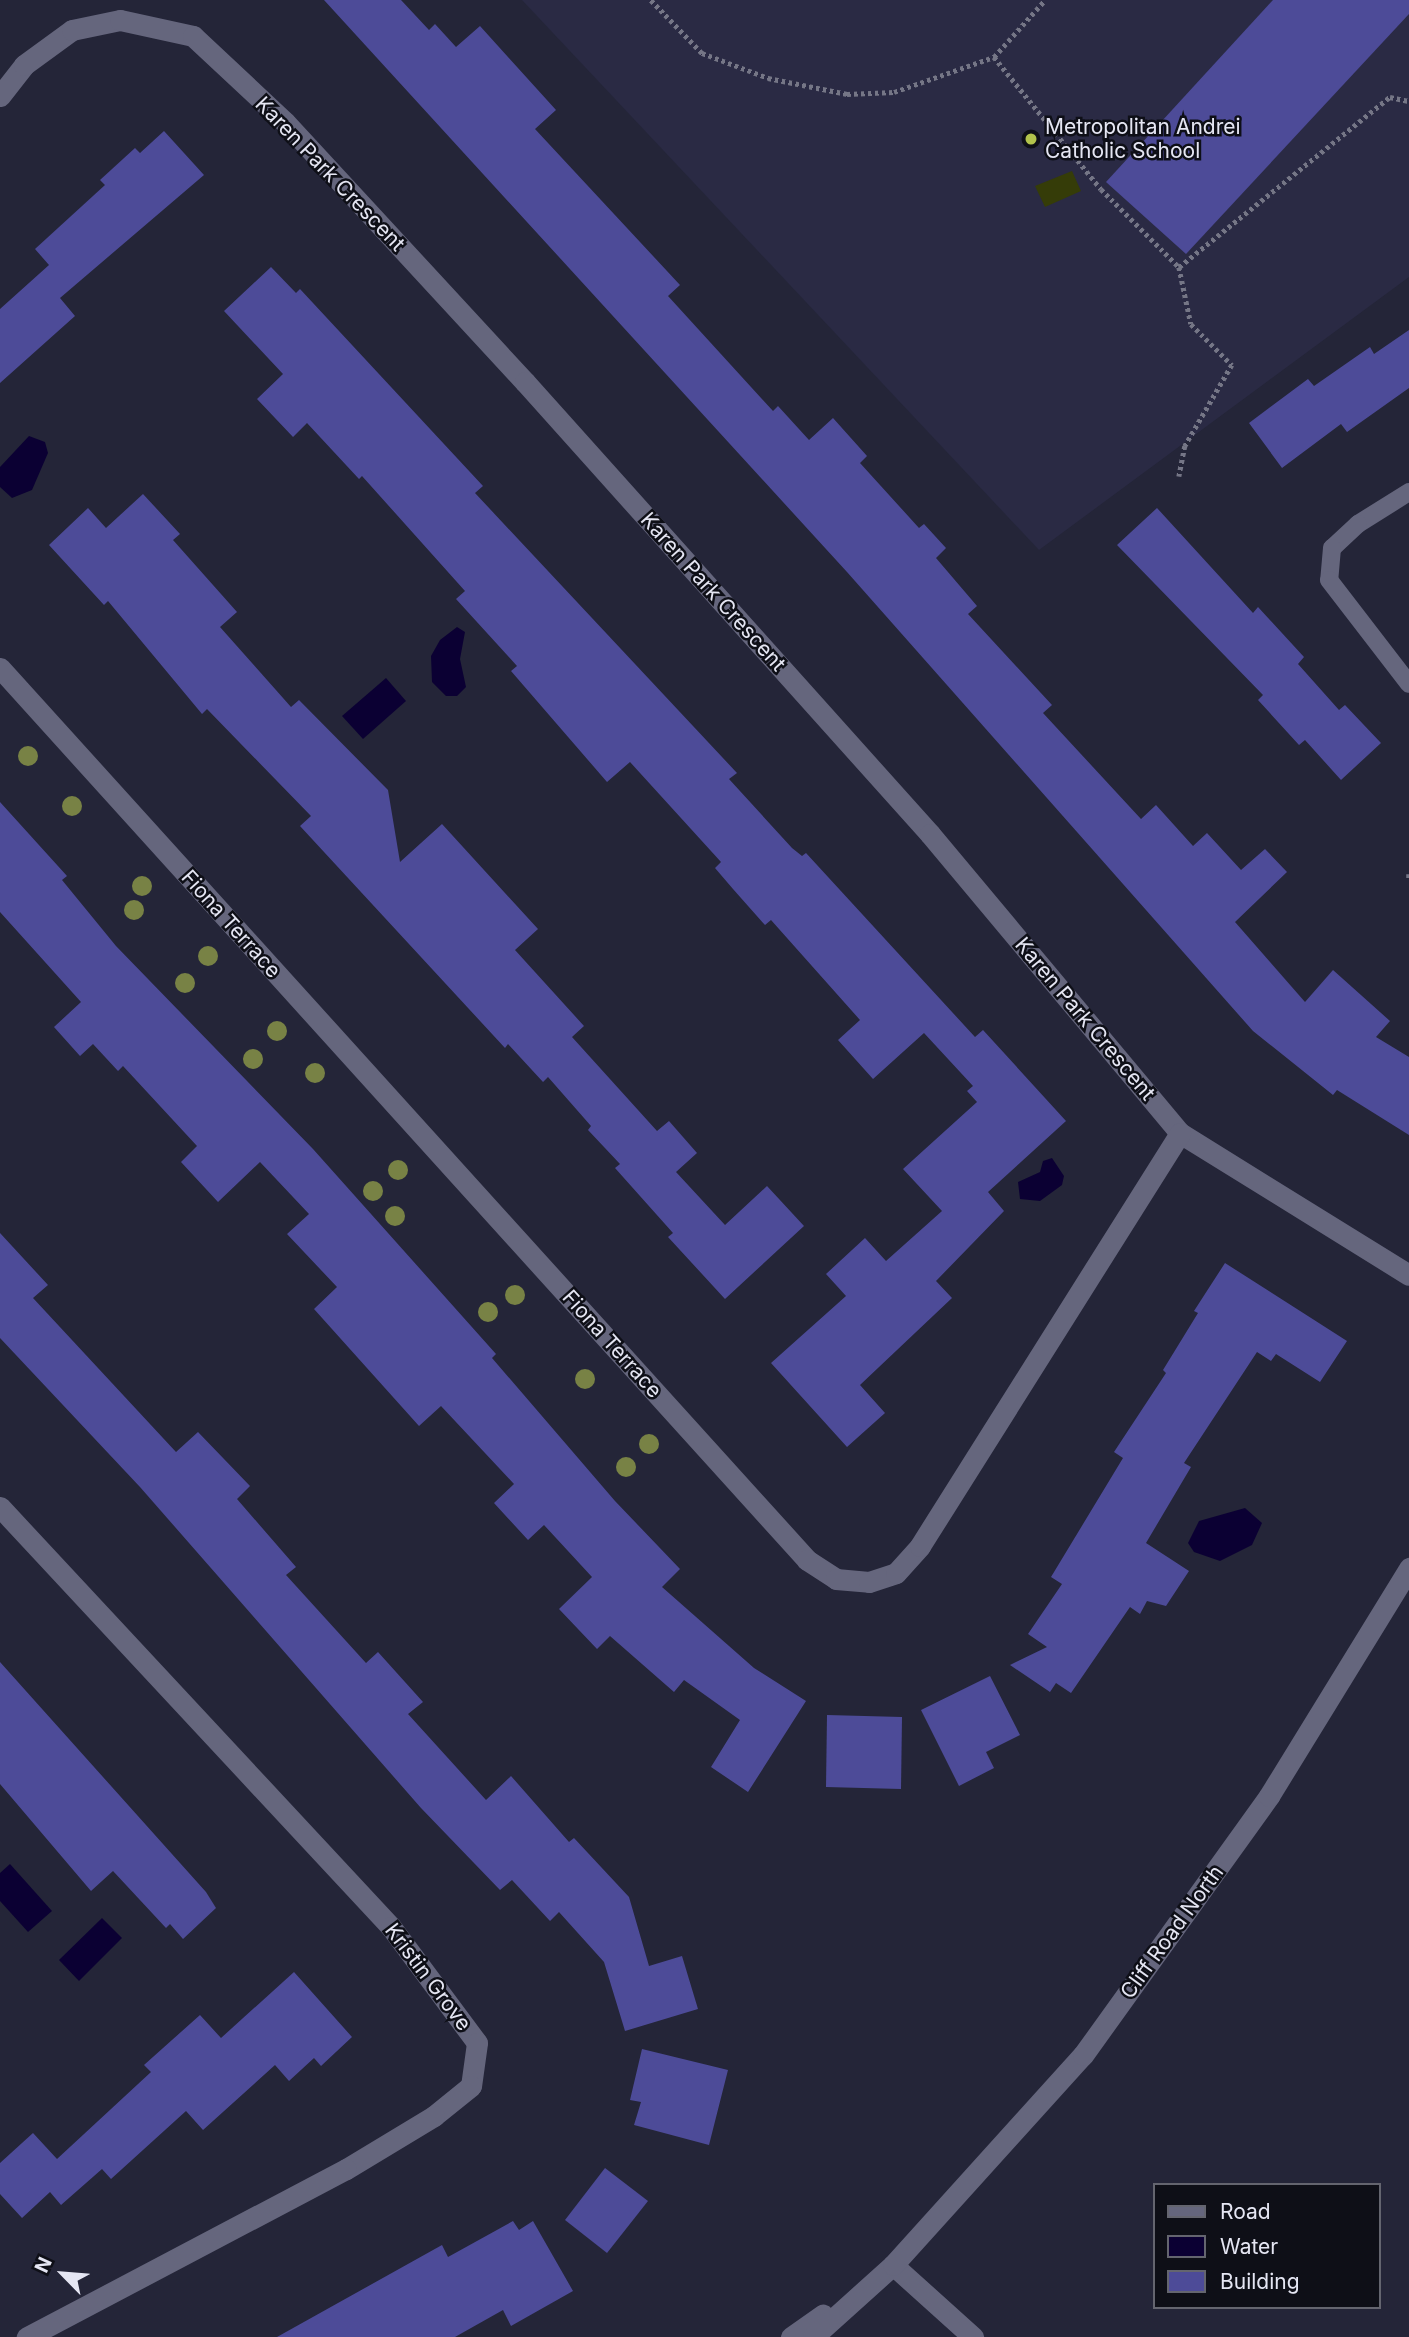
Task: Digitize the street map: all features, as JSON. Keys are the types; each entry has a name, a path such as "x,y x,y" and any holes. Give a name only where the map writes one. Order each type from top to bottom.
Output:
{"street":[{"name":"Karen Park Crescent","path":"0,96 24,65 72,30 120,20 193,36 285,122 544,403 930,834 1180,1133 1409,1275"},
{"name":"Fiona Terrace","path":"0,668 807,1560 836,1579 869,1582 896,1573 920,1546 1180,1133"},
{"name":"Kristin Grove","path":"0,1507 391,1927 477,2043 471,2087 434,2116 346,2169 27,2337"},
{"name":"Cliff Road North","path":"813,2337 893,2265 1083,2055 1269,1796 1409,1568"},
{"name":"Cliff Road North","path":"791,2337 893,2265"},
{"path":"893,2265 973,2337"}],"lane":[{"path":"1409,492 1358,524 1332,548 1329,580 1409,684"}],"path":[{"path":"651,0 702,53 768,78 847,94 894,92 994,57 1045,0"},
{"path":"994,57 1101,189 1179,267 1191,324 1233,365 1185,446 1179,476"},
{"path":"1179,267 1390,97 1409,101"},
{"path":"1409,874 1409,880"}],"shaded area":[{"name":"Metropolitan Andrei Catholic School","path":"522,0 1409,0 1409,277 1039,550"}],"green space":[{"path":"1072,171 1081,191 1045,207 1035,186"}],"water":[{"path":"29,436 45,442 48,453 32,490 12,498 0,487 0,467"},
{"path":"457,627 465,632 460,659 466,687 457,696 446,696 432,682 431,656 440,640"},
{"path":"386,678 406,701 363,739 342,716"},
{"path":"1052,1158 1064,1176 1062,1185 1040,1201 1020,1199 1018,1182 1040,1172 1043,1161"},
{"path":"1245,1508 1262,1523 1252,1545 1220,1561 1194,1552 1188,1543 1199,1521"},
{"path":"10,1864 52,1911 28,1932 0,1901 0,1873"},
{"path":"102,1918 122,1938 79,1981 59,1960"}],"building":[{"path":"324,0 401,0 429,30 435,24 456,47 480,26 556,110 535,129 680,285 668,296 773,411 778,406 809,440 833,418 867,456 860,463 919,528 924,524 946,548 936,558 977,606 968,614 1052,705 1043,713 1141,819 1156,805 1193,846 1207,833 1241,870 1265,849 1287,872 1235,922 1305,1002 1333,970 1390,1021 1376,1037 1409,1057 1409,1135 1337,1090 1333,1095 1253,1031 847,572"},
{"path":"1273,0 1409,0 1409,14 1186,254 1106,182"},
{"path":"164,131 204,175 60,298 75,316 0,383 0,309 49,265 35,249 105,185 100,180 135,148 140,153"},
{"path":"271,267 296,293 300,289 483,486 475,493 737,773 729,779 792,848 802,856 806,853 975,1037 983,1030 1066,1121 988,1192 1004,1211 936,1281 952,1298 860,1385 885,1413 847,1447 771,1363 846,1296 826,1274 865,1238 886,1261 942,1211 903,1169 977,1102 967,1091 973,1086 924,1033 873,1079 838,1040 860,1020 771,920 765,925 733,889 715,868 721,862 630,762 607,782 511,671 517,666 456,599 465,591 362,476 359,479 307,423 293,437 257,399 283,374 224,311"},
{"path":"1409,330 1409,388 1347,432 1341,424 1282,468 1249,423 1308,379 1314,386 1370,347 1374,354"},
{"path":"143,494 180,534 173,540 237,612 220,627 291,707 299,700 388,790 400,862 442,824 538,929 515,950 584,1026 572,1037 657,1131 669,1121 697,1153 676,1172 725,1225 767,1186 804,1226 725,1299 668,1237 673,1233 615,1168 620,1164 588,1130 591,1126 548,1077 543,1082 508,1044 505,1048 300,826 311,816 207,709 202,714 108,601 104,605 49,545 88,508 106,528"},
{"path":"1157,508 1253,613 1258,607 1304,657 1298,664 1339,710 1345,705 1381,743 1341,780 1305,740 1299,745 1258,700 1263,695 1117,545"},
{"path":"0,802 67,876 62,880 116,946 313,1149 496,1354 492,1358 615,1501 680,1569 662,1587 754,1668 806,1701 748,1792 711,1767 740,1720 684,1680 674,1692 610,1636 597,1649 559,1609 592,1577 544,1525 528,1540 494,1503 514,1484 441,1406 419,1426 314,1309 337,1287 287,1234 309,1214 260,1162 218,1202 181,1162 197,1146 123,1066 118,1071 93,1044 80,1056 54,1027 81,1002 0,912"},
{"path":"0,1233 48,1285 33,1298 176,1452 198,1432 250,1486 237,1499 296,1567 286,1575 366,1663 378,1652 423,1702 408,1714 486,1800 511,1776 569,1842 574,1838 629,1897 649,1966 682,1956 698,2009 625,2031 604,1962 559,1912 550,1921 512,1880 500,1890 421,1808 140,1487 0,1338"},
{"path":"1225,1263 1347,1341 1320,1382 1276,1354 1271,1361 1257,1352 1184,1463 1191,1467 1146,1543 1189,1571 1166,1606 1147,1601 1140,1614 1130,1607 1071,1693 1056,1683 1050,1692 1010,1665 1047,1647 1028,1634 1062,1584 1051,1577 1123,1458 1114,1452 1166,1373 1163,1370 1198,1313 1194,1311"},
{"path":"0,1662 206,1892 216,1908 183,1939 170,1924 166,1928 113,1871 91,1891 0,1784"},
{"path":"990,1676 1020,1735 986,1752 994,1768 959,1786 921,1710"},
{"path":"827,1715 902,1717 901,1789 826,1787"},
{"path":"294,1972 352,2037 321,2066 314,2058 289,2081 275,2065 203,2130 186,2111 111,2179 102,2169 61,2205 50,2192 22,2218 0,2194 0,2163 33,2133 57,2159 151,2072 144,2065 200,2015 221,2038"},
{"path":"642,2049 728,2070 709,2145 634,2125 641,2102 630,2100"},
{"path":"605,2168 648,2201 607,2253 565,2220"},
{"path":"513,2221 519,2230 533,2221 573,2291 511,2326 503,2310 455,2337 277,2337 442,2245 448,2257"}],"place":[{"name":"Metropolitan Andrei Catholic School","path":"1031,139"}]}
